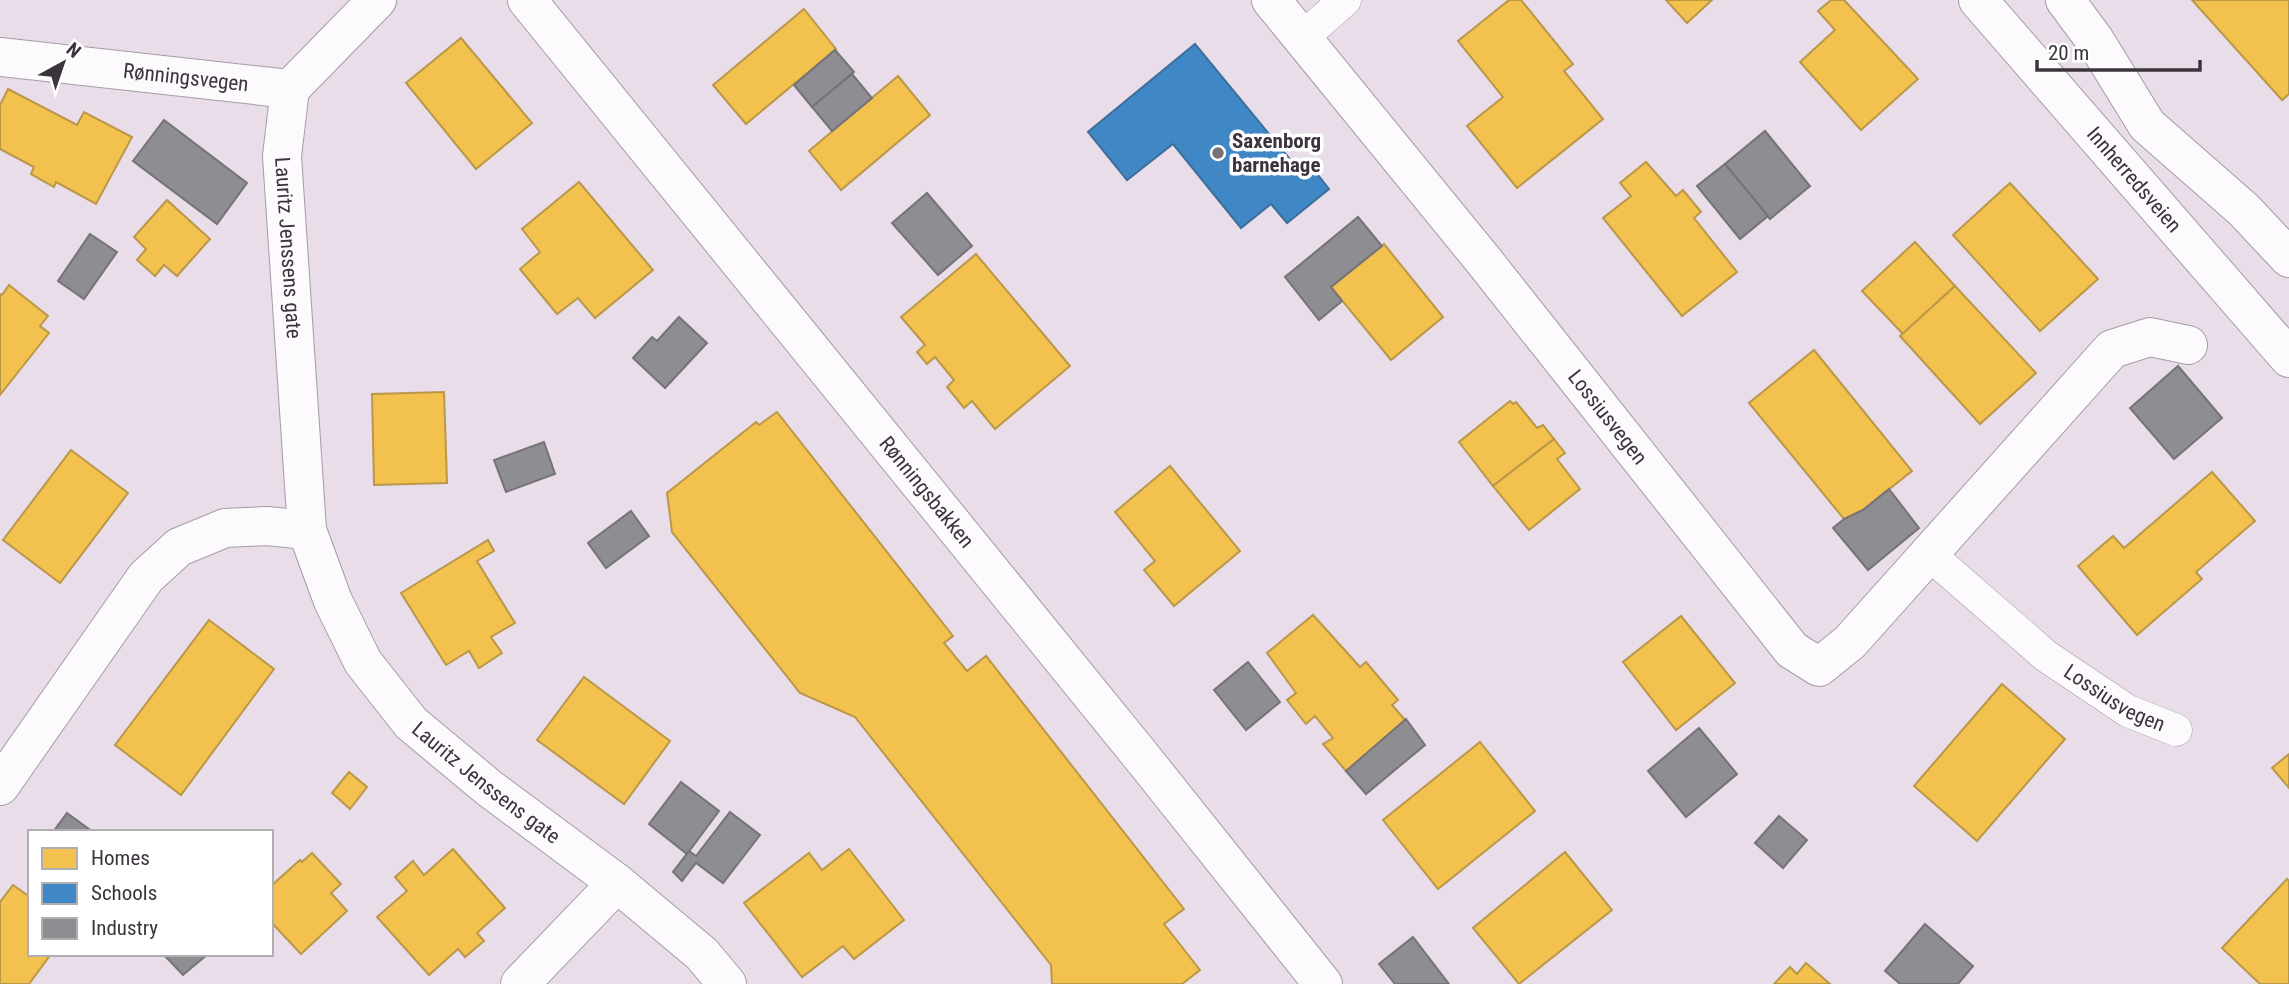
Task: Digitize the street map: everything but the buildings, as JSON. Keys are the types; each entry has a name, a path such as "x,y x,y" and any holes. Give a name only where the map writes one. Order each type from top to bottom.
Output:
{"street":[{"path":"290,89 377,0"},
{"name":"Rønningsbakken","path":"527,0 1323,984"},
{"name":"Lossiusvegen","path":"1271,0 1484,261 1792,650 1819,667 1850,642 2112,349 2150,337 2188,345"},
{"name":"Innherredsveien","path":"1978,0 2289,358"},
{"path":"2064,0 2094,39 2147,125 2244,210 2289,258"},
{"name":"Rønningsvegen","path":"0,57 290,89"},
{"name":"Lauritz Jenssens gate","path":"290,89 282,156 307,530 333,601 363,662 411,723 489,788 617,883 702,954 727,984"},
{"path":"0,786 146,577 179,547 225,528 267,526 307,530"},
{"path":"520,984 617,883"}],"lane":[{"path":"1302,38 1345,0"},
{"name":"Lossiusvegen","path":"1929,554 2046,656 2128,711 2176,730"}],"place":[{"name":"Saxenborg barnehage","path":"1218,153"}]}
